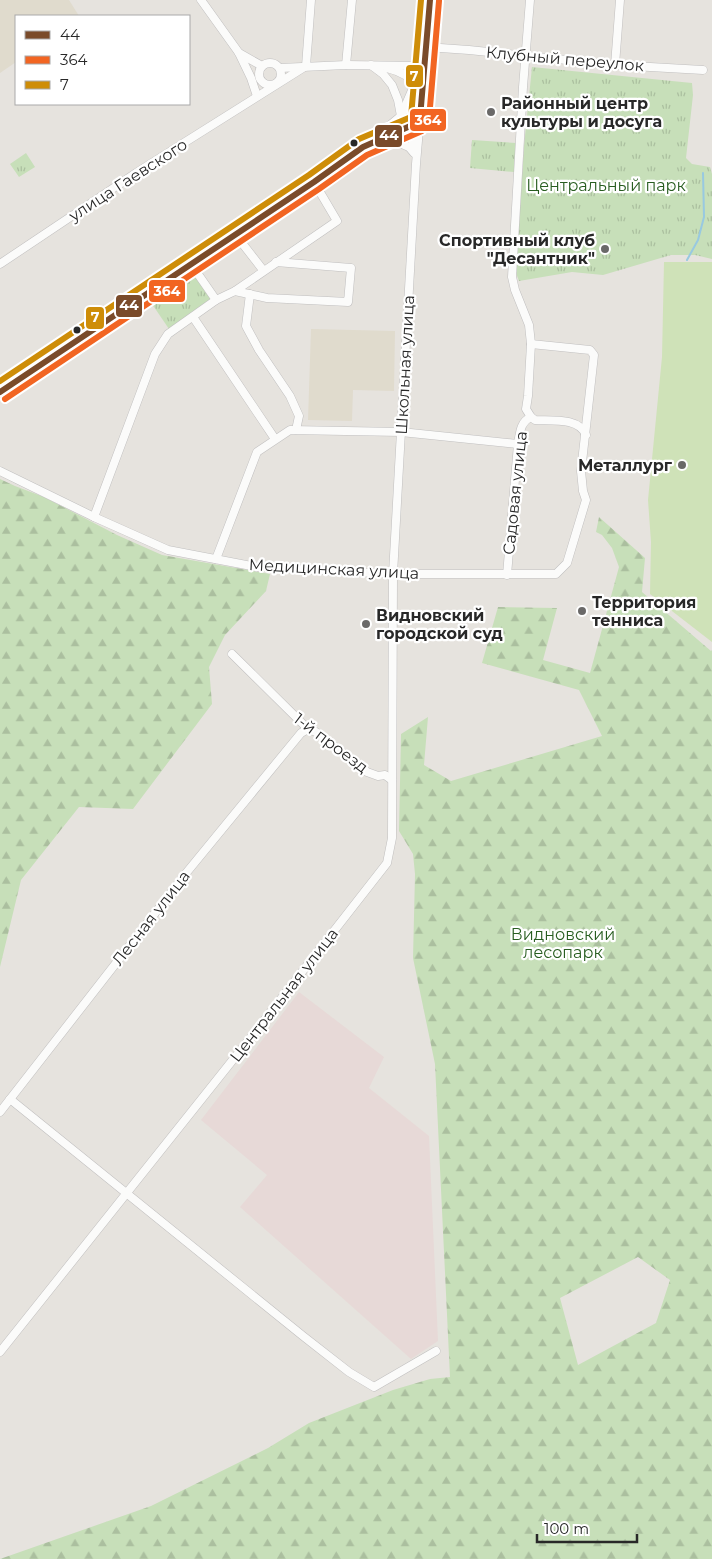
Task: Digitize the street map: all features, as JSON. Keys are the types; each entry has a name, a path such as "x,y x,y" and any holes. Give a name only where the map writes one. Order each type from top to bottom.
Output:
{"street":[{"path":"202,0 239,53 257,96"},
{"path":"306,66 311,0"},
{"path":"346,65 352,0"},
{"path":"402,113 424,60 430,0"},
{"name":"Садовая улица","path":"507,575 518,444 522,424 531,417 526,409 532,344 529,325 515,290 512,277 530,0"},
{"path":"616,65 620,0"},
{"name":"Клубный переулок","path":"426,47 616,65 703,70"},
{"path":"239,53 262,66 271,63 275,64 280,68 282,74 279,81 271,85 251,78"},
{"path":"370,64 416,66 424,60"},
{"name":"Школьная улица","path":"393,574 416,157 424,60"},
{"path":"370,64 407,76 415,83 422,94"},
{"path":"370,64 383,74 392,85 411,136 416,157"},
{"name":"улица Гаевского","path":"280,68 370,64"},
{"path":"262,66 259,76 263,82"},
{"name":"улица Гаевского","path":"0,264 136,173 306,66"},
{"path":"257,96 263,82"},
{"path":"0,392 314,182 363,147 409,107 415,108 418,112 420,118 417,123 363,147"},
{"path":"386,137 409,147 416,157"},
{"path":"94,517 154,354 168,334 216,300 235,291 337,221 314,182"},
{"path":"235,234 264,270"},
{"path":"235,291 267,298 348,302 351,268 276,262"},
{"path":"191,264 216,300"},
{"path":"250,294 246,326 259,350 290,396 299,416 296,430"},
{"path":"193,317 275,439"},
{"path":"532,344 590,350 594,355 586,435"},
{"path":"531,417 535,420 566,422 577,425 583,429 586,435"},
{"path":"216,559 257,452 290,430 401,432 518,444"},
{"name":"Медицинская улица","path":"0,472 168,550 256,567 393,574 556,574 567,563 586,500 583,491 582,471 586,435"},
{"name":"Центральная улица","path":"0,1352 126,1192 256,1032 387,863 392,838 393,574"},
{"name":"1-й проезд","path":"232,654 308,728 316,732 368,772 378,776 385,776 392,780"},
{"name":"Лесная улица","path":"0,1112 187,872 301,733 308,728"},
{"path":"10,1099 310,1342 349,1372 374,1387 436,1351"}],"shaded area":[{"path":"0,0 69,0 78,15 15,15 15,63 0,73"},
{"path":"311,329 395,331 394,391 353,390 352,421 308,420"},
{"path":"299,992 384,1057 369,1088 429,1136 438,1341 411,1359 240,1207 267,1175 201,1120"}],"green space":[{"name":"Центральный парк","path":"532,67 692,83 693,95 686,158 692,164 710,167 712,174 712,259 695,255 671,255 603,275 572,272 519,281 516,273 524,146"},
{"path":"472,140 516,143 514,172 470,168"},
{"path":"26,153 35,167 19,177 10,164"},
{"name":"Металлург","path":"664,262 712,262 712,642 650,594 651,542 648,500 662,357"},
{"path":"195,274 212,299 169,329 152,304"},
{"path":"0,479 44,497 117,535 162,555 270,574 266,591 225,635 209,667 212,704 133,809 79,807 21,880 0,967"},
{"name":"Видновский лесопарк","path":"599,517 645,558 642,592 712,650 712,1559 0,1559 151,1506 268,1448 309,1423 393,1390 430,1379 450,1377 435,1064 413,958 415,874 413,854 399,831 401,734 428,717 424,765 451,781 602,736 579,690 482,663 498,607 557,608 543,660 590,673 619,567 612,548 602,535 596,532","holes":["638,1257 670,1280 656,1323 578,1365 560,1298"]}],"waterway":[{"path":"687,260 698,240 704,217 703,173"}],"transit line":[{"name":"7","path":"0,381 309,175 359,139 411,117 421,0"},
{"name":"44","path":"0,392 314,182 363,147 417,123 420,118 430,0"},
{"name":"364","path":"5,399 367,155 422,131 429,119 439,1"}],"place":[{"name":"Районный центр культуры и досуга","path":"491,112"},
{"name":"Спортивный клуб \"Десантник\"","path":"605,249"},
{"name":"Металлург","path":"682,465"},
{"name":"Территория тенниса","path":"582,611"},
{"name":"Видновский городской суд","path":"366,624"}]}
